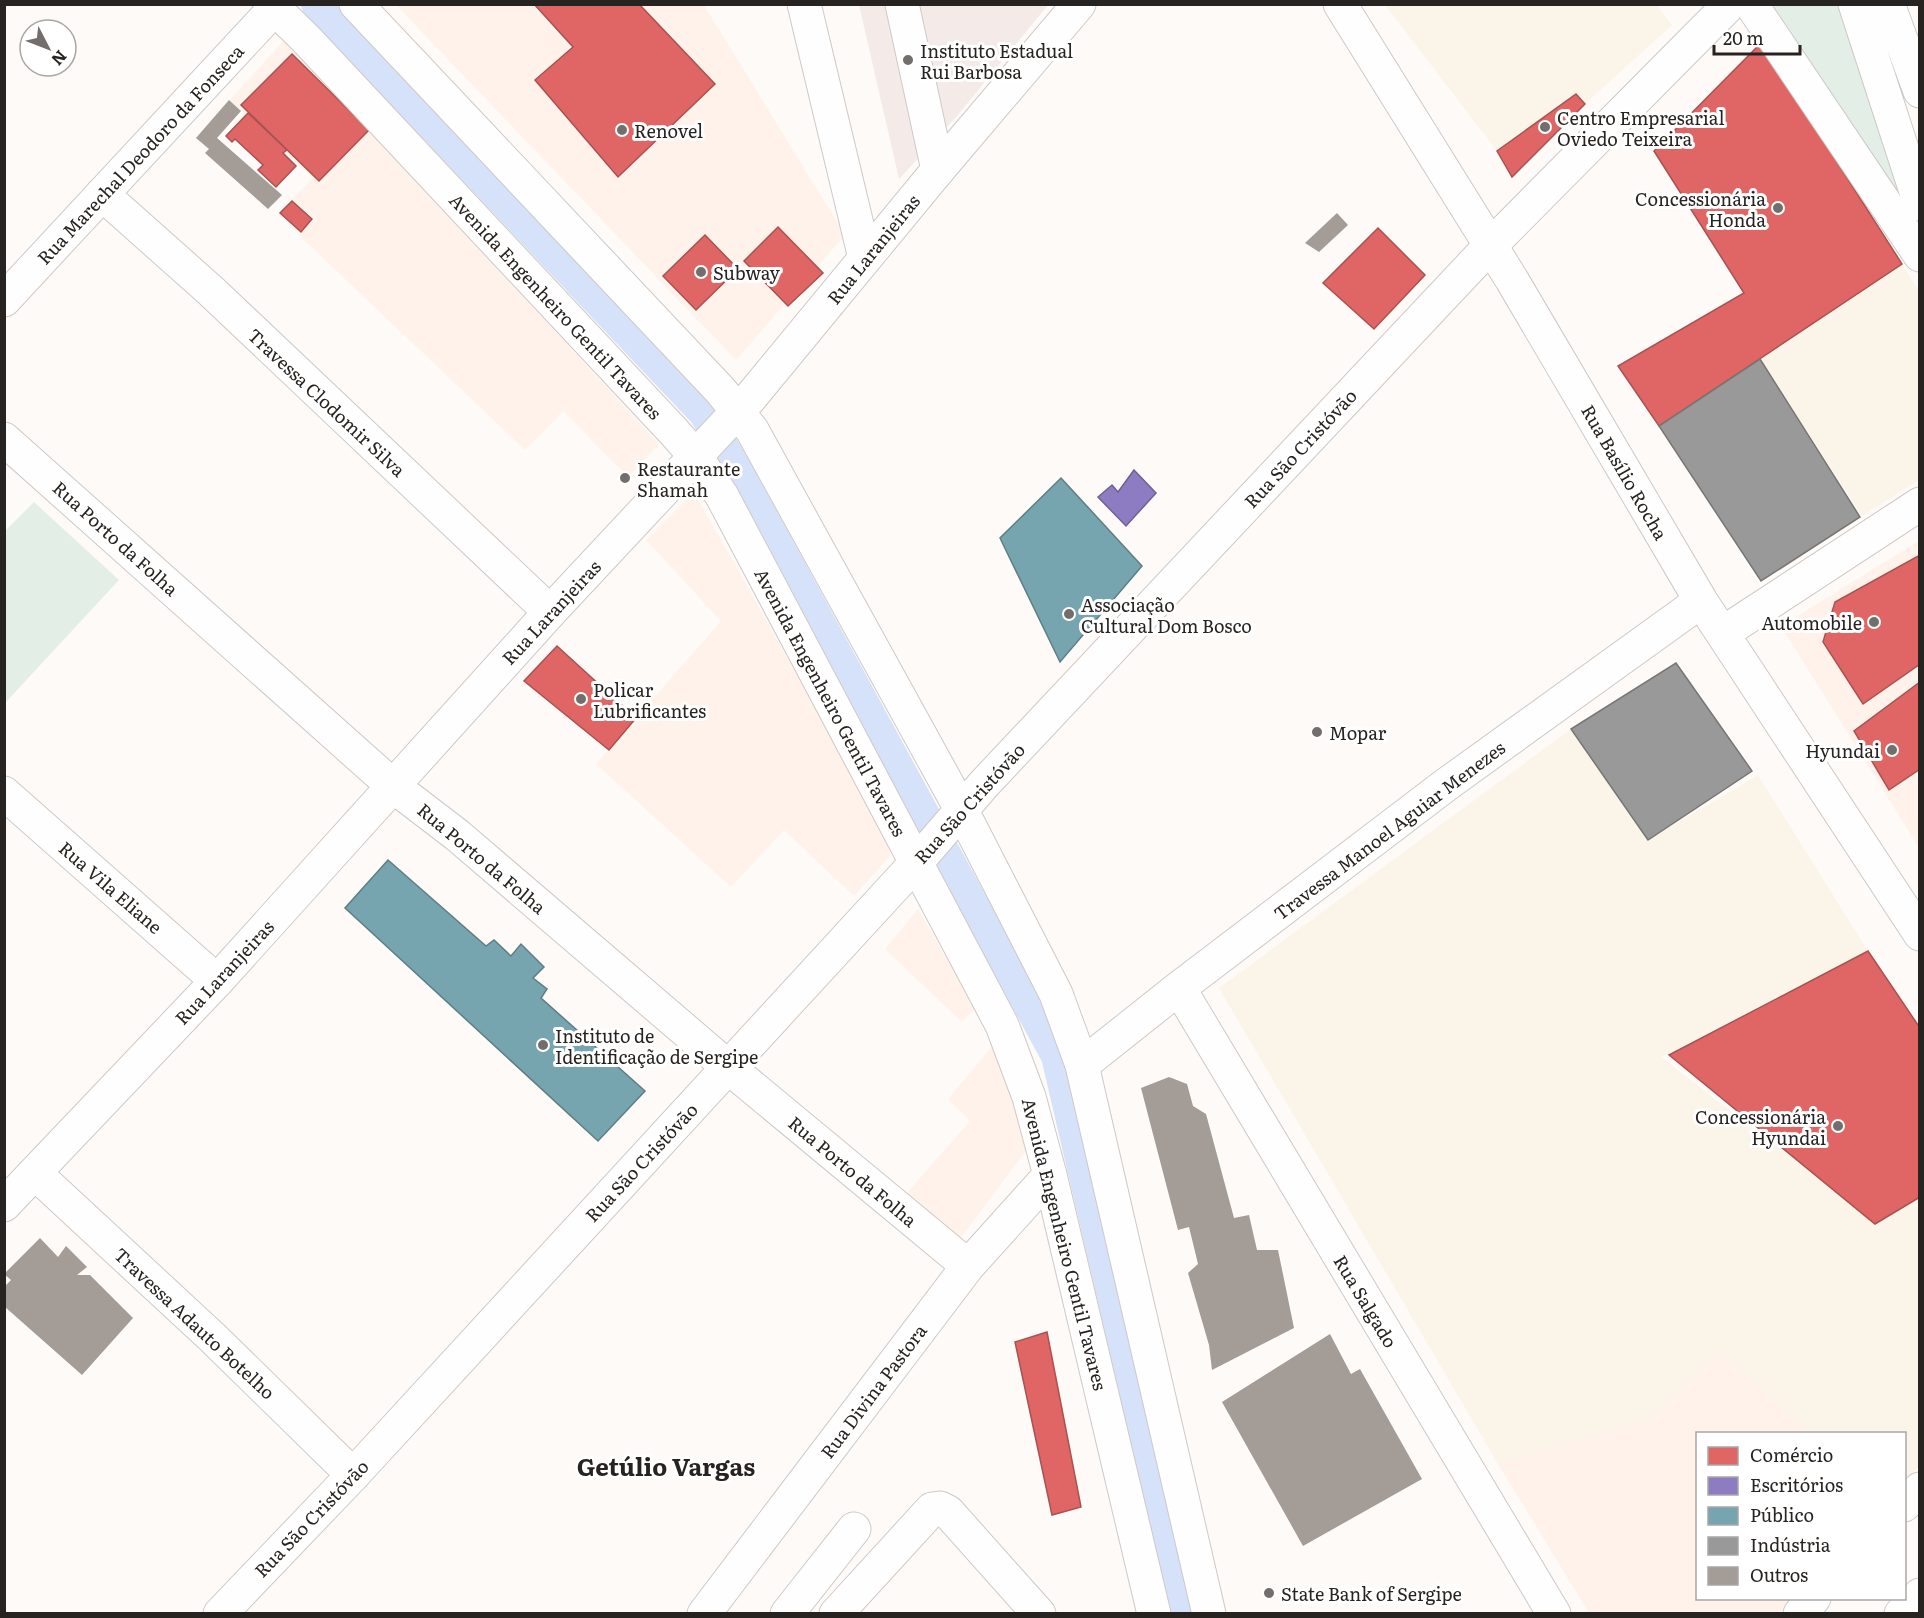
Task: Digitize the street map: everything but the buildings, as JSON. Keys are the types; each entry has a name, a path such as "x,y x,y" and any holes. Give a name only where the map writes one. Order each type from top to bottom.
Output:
{"main road":[{"path":"356,4 732,415 752,430 1056,994 1082,1065 1209,1614"},
{"path":"804,4 865,258"},
{"path":"903,4 938,170"},
{"name":"Rua Laranjeiras","path":"4,1204 217,981 550,612 750,398 938,170 1079,4"},
{"name":"Rua Basílio Rocha","path":"1341,4 1490,246 1701,601 1920,934"},
{"name":"Rua São Cristóvão","path":"220,1614 353,1475 917,862 959,811 1490,246 1730,4"},
{"path":"1751,4 1920,255"},
{"path":"1855,4 1920,204"},
{"path":"1888,4 1920,91"},
{"name":"Rua Marechal Deodoro da Fonseca","path":"4,300 272,7"},
{"name":"Avenida Engenheiro Gentil Tavares","path":"272,7 698,455 722,496 1002,1025 1029,1097 1050,1175 1154,1614"},
{"name":"Travessa Clodomir Silva","path":"102,194 211,291 550,612"},
{"name":"Rua Porto da Folha","path":"4,439 393,786 457,835 728,1067 968,1266"},
{"path":"1723,633 1920,504"},
{"name":"Travessa Manoel Aguiar Menezes","path":"1082,1065 1179,988 1447,784 1701,601"},
{"name":"Rua Vila Eliane","path":"4,793 217,981"},
{"name":"Rua Salgado","path":"1179,988 1554,1614"},
{"name":"Travessa Adauto Botelho","path":"34,1173 213,1338 353,1475"},
{"name":"Rua Divina Pastora","path":"704,1614 968,1266 1050,1175"},
{"path":"1906,1504 1920,1489"},
{"path":"836,1614 932,1509 940,1508 948,1512 1039,1614"},
{"path":"787,1614 855,1529"},
{"path":"1901,1614 1920,1595"},
{"path":"1800,1614 1813,1600"}],"shaded area":[{"path":"396,5 704,5 845,235 736,360"},
{"name":"Instituto Estadual Rui Barbosa","path":"859,5 1048,5 957,116 899,179"},
{"path":"1385,5 1657,5 1672,25 1585,104 1575,94 1497,151"},
{"path":"1776,5 1843,5 1919,235 1771,9"},
{"path":"285,39 659,444 628,477 563,411 525,450 299,235 315,219 291,200 313,178 230,100"},
{"path":"1902,264 1919,291 1919,480 1862,516 1760,359"},
{"path":"694,492 889,839 890,856 854,896 784,830 731,887 596,764 721,621 646,540"},
{"path":"34,502 119,580 5,703 5,531"},
{"path":"1919,541 1919,848 1781,626"},
{"path":"1571,729 1648,840 1758,775 1868,951 1661,1057 1875,1223 1919,1197 1919,1466 1906,1481 1906,1432 1809,1432 1720,1350 1652,1417 1498,1464 1219,988"},
{"path":"918,909 975,1008 962,1022 885,949"},
{"path":"994,1044 1028,1148 959,1240 907,1193 970,1121 948,1099"},
{"path":"1720,1350 1809,1432 1696,1432 1696,1600 1793,1600 1779,1613 1589,1613 1498,1464 1652,1417"}],"waterway":[{"path":"316,4 704,414 737,469 1056,1056 1186,1614"}],"place":[{"name":"Instituto Estadual Rui Barbosa","path":"908,60"},
{"name":"Centro Empresarial Oviedo Teixeira","path":"1545,127"},
{"name":"Renovel","path":"622,130"},
{"name":"Concessionária Honda","path":"1778,208"},
{"name":"Subway","path":"701,272"},
{"name":"Restaurante Shamah","path":"625,478"},
{"name":"Associação Cultural Dom Bosco","path":"1069,614"},
{"name":"Automobile","path":"1874,622"},
{"name":"Policar Lubrificantes","path":"581,699"},
{"name":"Mopar","path":"1317,732"},
{"name":"Hyundai","path":"1892,750"},
{"name":"Instituto de Identificação de Sergipe","path":"543,1045"},
{"name":"Concessionária Hyundai","path":"1838,1126"},
{"name":"State Bank of Sergipe","path":"1269,1593"}],"district":[{"name":"Getúlio Vargas","path":"666,1465"}]}
